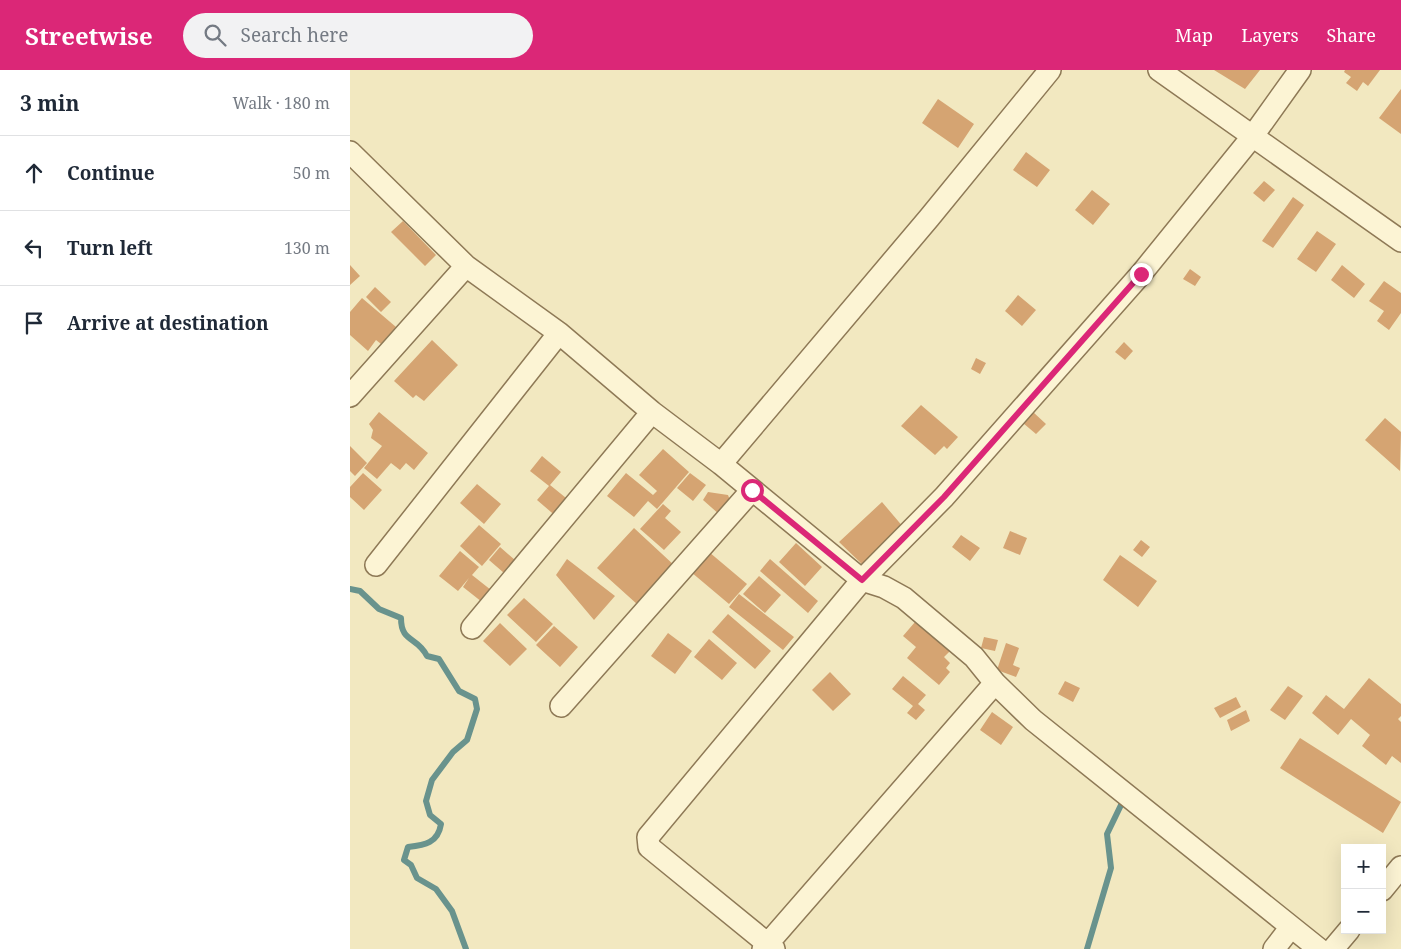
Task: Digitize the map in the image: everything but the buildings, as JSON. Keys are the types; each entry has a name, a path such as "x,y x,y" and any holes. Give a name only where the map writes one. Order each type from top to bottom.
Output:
{"street":[{"path":"721,464 929,218 1050,70"},
{"path":"1158,70 1401,241"},
{"path":"995,683 768,947 649,847 648,837 862,580 944,497 1141,274 1252,137 1300,70"},
{"path":"350,152 466,266 559,333 652,412 721,464 862,580 884,587 904,598 974,657 995,683 1034,720 1319,949"},
{"path":"350,396 466,266"},
{"path":"376,565 559,333"},
{"path":"472,628 652,412"},
{"path":"560,706 752,490"},
{"path":"1383,889 1401,868"},
{"path":"1274,949 1291,927"},
{"path":"1333,949 1345,934"}],"waterway":[{"path":"350,589 360,591 379,609 401,618 402,626 407,636 419,645 427,656 439,659 459,691 475,699 477,709 467,740 453,752 432,780 426,801 430,815 441,824 437,835 430,842 408,847 404,860 411,865 417,878 436,889 452,911 466,949"},
{"path":"1087,949 1111,868 1107,834 1121,805"}],"route":[{"path":"752,490 862,580 944,497 1141,274"}]}
